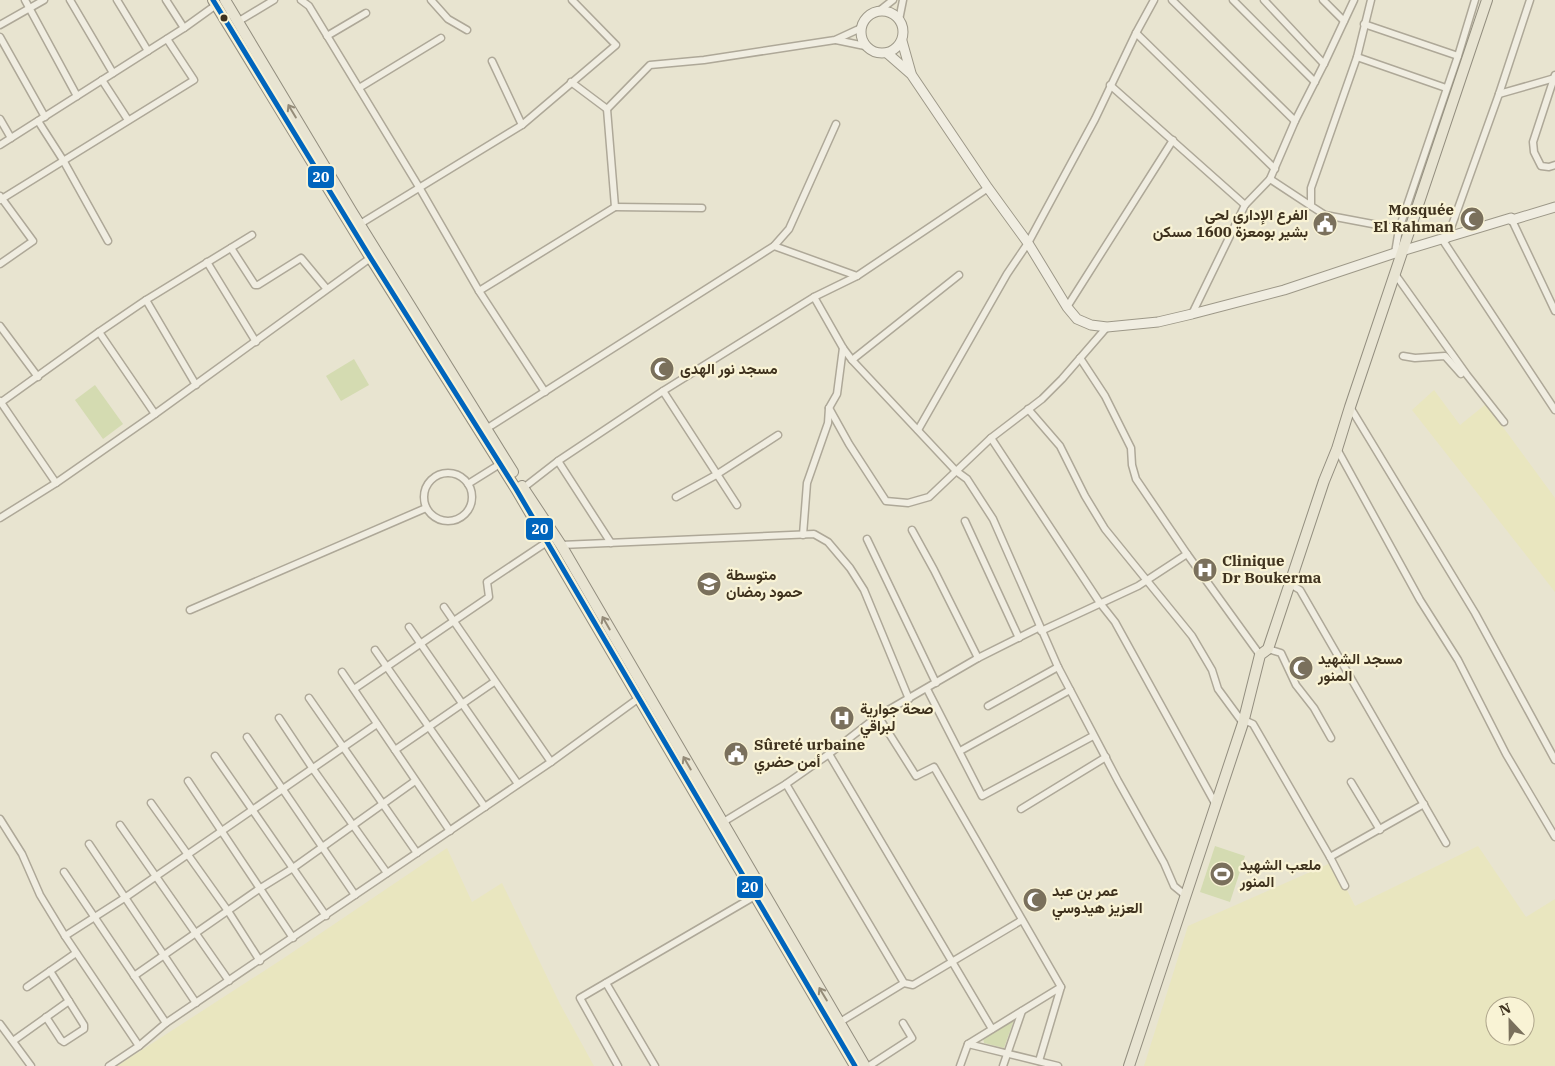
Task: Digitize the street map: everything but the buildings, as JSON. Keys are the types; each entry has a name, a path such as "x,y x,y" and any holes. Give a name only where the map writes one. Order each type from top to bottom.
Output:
{"main road":[{"path":"1129,1066 1244,721 1264,652 1337,449 1394,274 1399,252 1487,0"},
{"path":"218,2 238,21 360,224 374,255 486,430 547,542 639,698 840,1022 865,1066"},
{"path":"218,2 500,464 561,545 718,825 755,896 855,1066"}],"street":[{"path":"25,0 77,96"},
{"path":"0,26 44,0"},
{"path":"70,0 113,73"},
{"path":"117,0 148,51"},
{"path":"166,0 184,28"},
{"path":"238,21 274,0"},
{"path":"301,0 309,6 479,290 545,392"},
{"path":"431,0 448,18 467,30"},
{"path":"360,224 522,126 616,45 572,0"},
{"path":"865,46 861,28 866,19 894,0"},
{"path":"899,20 903,0"},
{"path":"918,430 1007,274 1028,243 1095,119 1110,85 1154,0"},
{"path":"1172,0 1294,121"},
{"path":"1233,0 1315,82"},
{"path":"1264,0 1324,64"},
{"path":"1323,0 1344,21"},
{"path":"1192,314 1244,205 1270,179 1294,121 1324,64 1354,0"},
{"path":"1311,206 1311,188 1357,57 1371,0"},
{"path":"1399,252 1399,229 1458,56 1475,0"},
{"path":"1445,239 1499,94 1530,0"},
{"path":"0,145 184,28 218,2"},
{"path":"879,11 890,13 899,20 903,30 902,41 911,74"},
{"path":"327,36 366,13"},
{"path":"1364,24 1458,56"},
{"path":"607,109 650,65 704,60 835,40 861,28"},
{"path":"1136,33 1275,169"},
{"path":"0,37 45,116"},
{"path":"359,88 441,38"},
{"path":"0,264 33,241 0,198 194,80 167,39"},
{"path":"835,40 865,46 875,52 887,53 898,47 902,41"},
{"path":"887,53 911,74 988,188 1028,243 1066,307 1077,319 1091,325 1107,327 1158,322 1192,314 1284,290 1399,252 1511,218 1512,220 1555,207"},
{"path":"1357,57 1446,88"},
{"path":"492,61 522,126"},
{"path":"1499,94 1555,77"},
{"path":"1555,77 1532,142 1534,152 1541,166 1550,167 1555,165"},
{"path":"102,80 128,120"},
{"path":"571,82 607,109 615,207"},
{"path":"1110,85 1244,205"},
{"path":"0,119 11,138"},
{"path":"38,121 108,241"},
{"path":"486,430 774,246 789,228 836,124"},
{"path":"1066,307 1173,140"},
{"path":"1270,179 1325,215 1399,229"},
{"path":"519,489 662,391 814,297 857,276 988,188"},
{"path":"479,290 615,207 702,208"},
{"path":"1511,218 1555,310"},
{"path":"56,483 0,402 146,300 252,235"},
{"path":"1445,239 1555,410"},
{"path":"774,246 857,276"},
{"path":"231,248 255,285 258,285 301,258 326,288"},
{"path":"0,518 56,483 155,414 374,255"},
{"path":"207,262 256,342"},
{"path":"1394,274 1467,375 1504,422"},
{"path":"852,360 959,275"},
{"path":"814,297 843,348 852,360 956,472 967,479 993,519 1058,667 1093,736 1164,864 1174,886 1185,895"},
{"path":"146,300 196,385"},
{"path":"0,326 38,376"},
{"path":"829,408 848,444 886,501 908,503 929,497 991,438 1042,399 1107,327"},
{"path":"99,332 155,414"},
{"path":"803,535 807,483 828,422 829,408 837,394 843,348"},
{"path":"1403,356 1415,358 1445,356 1461,374 1467,375"},
{"path":"1080,358 1105,396 1131,448 1132,465 1136,479 1187,554 1264,652 1281,653 1296,685 1314,708 1331,738"},
{"path":"662,391 736,505"},
{"path":"1350,407 1475,613 1555,760"},
{"path":"1028,409 1060,446 1085,496 1105,529 1192,636 1212,670 1218,688 1244,721 1253,724 1345,886"},
{"path":"676,497 716,475 778,435"},
{"path":"991,438 1100,603 1115,622 1216,806"},
{"path":"1337,449 1420,600 1458,660 1506,754 1555,837"},
{"path":"558,461 611,543"},
{"path":"468,484 500,464"},
{"path":"456,474 468,484 471,501 463,515 455,520 438,519 426,508 424,494 426,486 431,479 438,475 456,474"},
{"path":"190,610 426,508"},
{"path":"965,521 1019,638"},
{"path":"912,530 978,658"},
{"path":"561,545 814,534 828,542 864,590 909,699"},
{"path":"867,539 936,683"},
{"path":"354,689 489,597 487,582 547,542"},
{"path":"718,825 786,784 878,716 978,658 1138,586 1187,554"},
{"path":"1290,584 1300,590 1446,844"},
{"path":"444,606 494,682 551,762"},
{"path":"409,628 518,784"},
{"path":"375,650 485,807"},
{"path":"988,706 1058,667"},
{"path":"342,672 450,831"},
{"path":"395,750 494,682"},
{"path":"927,689 982,796 1093,736"},
{"path":"960,751 1070,690"},
{"path":"309,698 417,853"},
{"path":"109,1066 139,1046 166,1023 551,762 639,698"},
{"path":"878,716 916,776 934,767 1061,988 1039,1061"},
{"path":"279,718 387,873"},
{"path":"65,936 126,897 377,724"},
{"path":"247,737 355,895"},
{"path":"829,754 992,1029"},
{"path":"215,756 326,916"},
{"path":"1021,809 1106,757"},
{"path":"188,781 293,938"},
{"path":"134,976 259,889 293,868 415,781"},
{"path":"1352,782 1380,830"},
{"path":"786,784 904,983"},
{"path":"151,803 228,911 260,961"},
{"path":"1330,857 1424,804"},
{"path":"0,819 22,854 40,895 65,936 139,1046"},
{"path":"120,825 229,981"},
{"path":"89,844 196,1003"},
{"path":"64,872 166,1023"},
{"path":"618,1066 580,998 755,896"},
{"path":"840,1022 904,983 913,985 1022,920"},
{"path":"27,987 76,953"},
{"path":"46,1017 63,1042 66,1042 82,1031 84,1025 50,971"},
{"path":"606,983 655,1066"},
{"path":"960,1066 968,1044 1061,988"},
{"path":"13,1041 69,1001"},
{"path":"1003,1066 1022,1011"},
{"path":"869,1066 912,1038 903,1023"},
{"path":"0,1024 31,1066"},
{"path":"968,1044 1058,1066"}],"shaded area":[{"path":"1434,390 1460,425 1486,404 1555,498 1555,592 1412,410"},
{"path":"1478,846 1526,917 1555,899 1555,1066 1144,1066 1188,926 1333,862 1355,906"},
{"path":"447,848 472,902 502,883 560,1004 594,1066 117,1066 284,958"}],"green space":[{"path":"354,359 369,385 341,401 326,376"},
{"path":"95,385 123,424 103,439 75,400"},
{"name":"ملعب الشهيد المنور","path":"1215,846 1245,856 1230,902 1200,892"},
{"path":"1014,1020 1004,1048 984,1043 983,1038"}],"transit line":[{"name":"20","path":"213,0 370,257 516,489 855,1066"}],"place":[{"name":"Mosquée El Rahman","path":"1472,219"},
{"name":"الفرع الإداري لحي بشير بومعزة 1600 مسكن","path":"1325,224"},
{"name":"مسجد نور الهدى","path":"662,369"},
{"name":"Clinique Dr Boukerma","path":"1205,570"},
{"name":"متوسطة حمود رمضان","path":"709,584"},
{"name":"مسجد الشهيد المنور","path":"1301,668"},
{"name":"صحة جوارية لبراقي","path":"842,718"},
{"name":"Sûreté urbaine أمن حضري","path":"736,754"},
{"name":"ملعب الشهيد المنور","path":"1222,874"},
{"name":"عمر بن عبد العزيز هيدوسي","path":"1035,900"}]}
